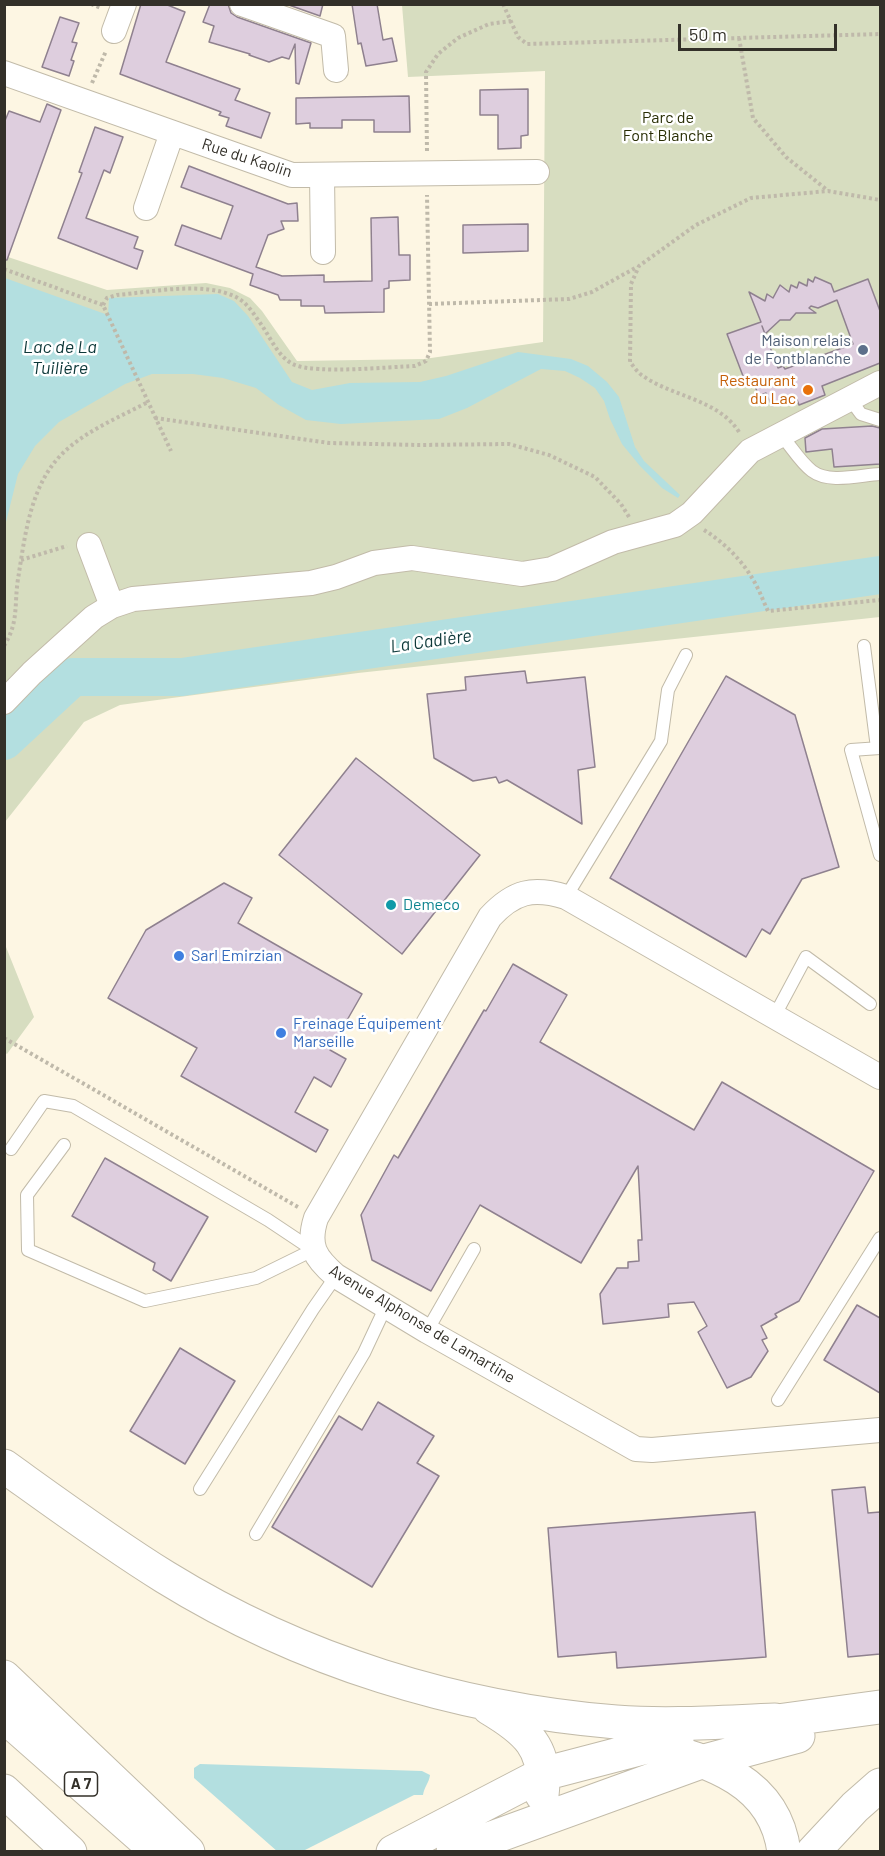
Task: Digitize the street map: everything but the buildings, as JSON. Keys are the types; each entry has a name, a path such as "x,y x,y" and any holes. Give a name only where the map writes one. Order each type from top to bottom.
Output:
{"main road":[{"path":"4,1466 96,1532 167,1578 251,1624 334,1660 438,1693 537,1713 617,1722 775,1720"},
{"path":"4,1677 188,1851"},
{"path":"480,1703 514,1723 526,1735 539,1755 543,1774 542,1798 526,1825"},
{"path":"393,1851 543,1774 650,1745 775,1720 880,1707"},
{"name":"A 7","path":"4,1716 157,1851"},
{"path":"453,1851 701,1761 880,1718"},
{"path":"650,1745 729,1772 751,1786 776,1821 784,1851"},
{"path":"813,1851 855,1807 880,1785"},
{"path":"4,1791 70,1851"},
{"path":"4,1813 52,1851"}],"street":[{"path":"114,31 124,4"},
{"path":"242,4 333,36 336,70"},
{"name":"Rue du Kaolin","path":"4,73 292,176 537,172"},
{"path":"146,208 172,133"},
{"path":"322,175 323,252"},
{"path":"4,702 32,673 94,617 112,606 133,599 311,583 336,577 374,563 412,558 522,574 552,569 613,542 675,525 692,513 750,451 880,383"},
{"path":"89,545 112,606"},
{"path":"313,1250 312,1234 316,1218 490,917 502,904 533,891 549,892 566,897 880,1077"},
{"name":"Avenue Alphonse de Lamartine","path":"313,1250 324,1266 336,1276 427,1331 636,1449 652,1450 880,1430"}],"lane":[{"path":"850,399 861,414 880,420"},
{"path":"782,435 810,470 819,475 829,478 880,474"},
{"path":"864,646 879,748 851,750 880,855"},
{"path":"566,897 661,741 668,690 687,655"},
{"path":"774,1017 806,957 870,1004"},
{"path":"11,1149 44,1101 73,1106 268,1220 313,1250"},
{"path":"63,1145 27,1195 28,1250 145,1301 256,1278 313,1250"},
{"path":"778,1400 880,1238"},
{"path":"427,1331 474,1249"},
{"path":"200,1489 336,1276"},
{"path":"256,1534 364,1353 386,1306"}],"path":[{"path":"503,4 518,37 527,45 880,34"},
{"path":"103,305 107,298 117,295 199,288 237,297 249,307 287,361 298,366 325,369 415,366 426,361 430,352 426,72 438,54 458,38 489,24 511,21"},
{"path":"85,102 114,31"},
{"path":"739,39 753,118 786,158 828,191"},
{"path":"429,304 569,299 592,292 639,266 696,225 751,198 828,191 880,200"},
{"path":"639,266 631,284 630,362 641,375 713,408 732,422 750,451"},
{"path":"4,269 103,305 171,451"},
{"path":"4,646 16,615 17,585 30,513 50,469 64,452 83,437 148,402"},
{"path":"155,418 329,443 509,444 549,455 595,477 621,504 639,534"},
{"path":"684,519 718,538 744,566 768,611 880,600"},
{"path":"21,560 70,545 89,545"},
{"path":"4,1038 316,1218"}],"green space":[{"name":"Parc de Font Blanche","path":"402,5 880,5 880,617 358,673 120,705 84,722 5,822 5,256 107,290 206,283 230,288 250,298 262,311 297,361 424,359 543,342 545,71 408,77"},
{"path":"4,942 34,1017 7,1054 4,1052"}],"water":[{"name":"Lac de La Tuilière","path":"5,278 108,315 109,298 218,294 234,301 248,316 292,382 312,390 350,383 420,382 446,376 518,352 571,359 588,366 607,382 619,397 635,447 644,461 680,495 678,498 662,488 622,444 604,401 595,388 565,371 541,369 467,408 439,419 341,424 306,420 279,405 256,388 223,378 193,374 152,374 125,384 59,422 35,446 18,474 5,526"},
{"path":"200,1764 422,1771 430,1775 423,1795 414,1795 303,1851 278,1852 194,1778 194,1768"}],"waterway":[{"name":"La Cadière","path":"4,741 73,677 182,677 880,575"}],"place":[{"name":"Maison relais de Fontblanche","path":"863,350"},
{"name":"Restaurant du Lac","path":"808,390"},
{"name":"Demeco","path":"391,905"},
{"name":"Sarl Emirzian","path":"179,956"},
{"name":"Freinage Équipement Marseille","path":"281,1033"}]}
